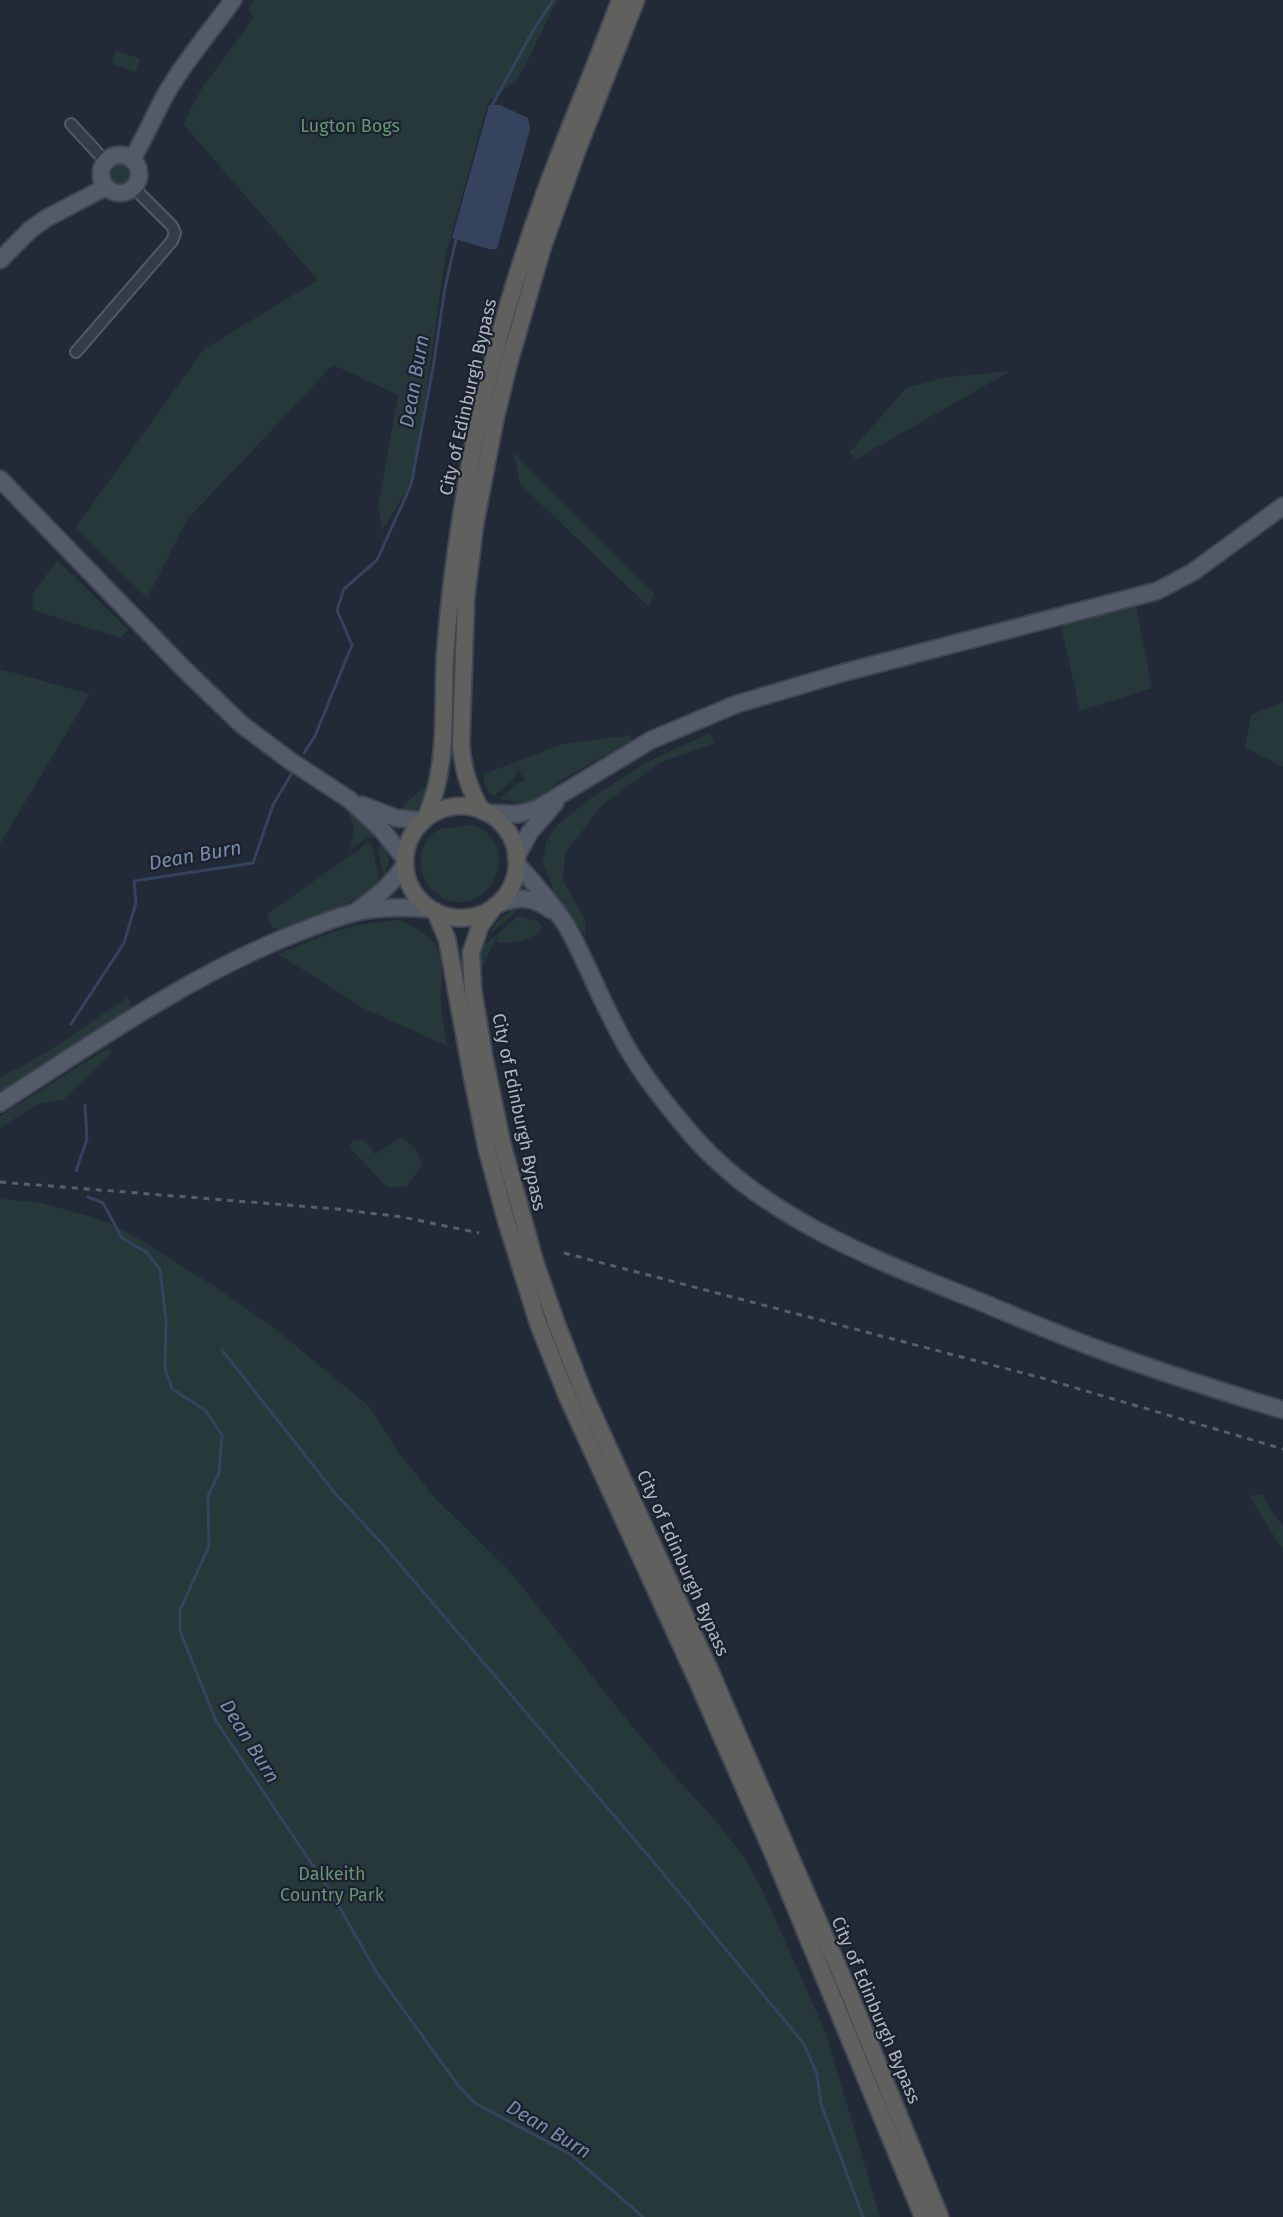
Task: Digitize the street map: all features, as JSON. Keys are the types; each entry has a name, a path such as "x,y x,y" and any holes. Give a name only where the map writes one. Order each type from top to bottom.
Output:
{"highway":[{"name":"City of Edinburgh Bypass","path":"424,820 441,770 445,659 454,564 469,470 494,357 514,286 547,188 620,0"},
{"name":"City of Edinburgh Bypass","path":"485,812 467,783 461,744 466,597 485,467 508,363 542,249 636,0"},
{"path":"453,807 472,807 485,812 505,828 511,838 516,860 511,885 505,896 494,907 482,914 458,918 433,910 420,900 411,888 405,862 409,841 424,820 434,813 453,807"},
{"name":"City of Edinburgh Bypass","path":"494,907 480,926 471,953 473,990 502,1143 535,1262 556,1325 584,1394 711,1673 848,1990 940,2217"},
{"name":"City of Edinburgh Bypass","path":"433,910 447,939 487,1150 538,1323 571,1405 696,1678 775,1858 923,2217"}],"main road":[{"path":"132,159 173,83 232,0"},
{"path":"116,156 132,159 139,176 134,188 123,193 111,191 106,187 101,177 106,162 116,156"},
{"path":"0,260 30,230 45,219 106,187"},
{"path":"0,479 184,669 241,724 289,760 350,800 382,830 405,862 387,889 354,912"},
{"path":"485,812 518,814 537,809 651,740 737,704 822,678 1140,597 1164,588 1193,572 1283,506"},
{"path":"561,795 530,832 516,860 541,890 576,943 624,1042 688,1131 714,1157 773,1205 837,1241 967,1297 1095,1348 1283,1410"},
{"path":"350,800 396,818 424,820"},
{"path":"494,907 508,900 529,898 543,904 559,916"},
{"path":"0,1103 138,1014 229,963 316,925 354,912 396,907 433,910"}],"street":[{"path":"71,124 106,162"},
{"path":"76,352 172,241 175,233 134,188"}],"green space":[{"name":"Lugton Bogs","path":"254,0 557,0 516,81 488,102 445,258 415,477 382,531 378,507 398,395 333,365 186,521 147,598 75,528 204,349 318,280 183,124 202,88 254,17 248,9"},
{"path":"116,50 140,59 135,72 111,63"},
{"path":"120,161 129,165 133,174 129,183 120,187 111,183 107,174 111,165"},
{"path":"1011,371 856,459 849,453 906,388 947,377"},
{"path":"513,452 654,593 649,607 520,484"},
{"path":"57,560 129,630 120,638 33,610 32,595"},
{"path":"1136,606 1152,688 1080,711 1061,626"},
{"path":"0,669 90,694 0,844"},
{"path":"1283,704 1283,767 1245,748 1251,715"},
{"path":"710,733 714,744 661,762 602,805 565,854 563,880 585,920 585,935 555,895 543,862 546,841 556,826 591,798 647,762"},
{"path":"632,735 630,741 558,782 535,801 516,807 514,802 499,799 517,783 525,781 519,771 515,773 515,778 494,796 489,792 484,781 484,774 562,744"},
{"path":"426,786 432,788 420,806 402,815 404,804"},
{"path":"348,811 375,829 381,836 365,839 350,850 354,829"},
{"path":"470,824 488,834 497,848 499,864 494,880 484,893 470,901 454,901 436,893 425,881 421,866 422,850 436,831"},
{"path":"385,842 389,861 384,878 378,849"},
{"path":"368,843 372,845 380,885 343,906 281,930 272,928 267,914"},
{"path":"515,907 521,907 488,936 497,922"},
{"path":"518,916 540,922 542,929 534,936 516,942 498,942 497,936 480,972 482,946"},
{"path":"399,920 426,935 437,949 442,968 441,1000 447,1046 363,1008 278,954 357,925"},
{"path":"128,997 131,1007 0,1093 0,1078 50,1050"},
{"path":"108,1048 112,1052 63,1100 38,1104 0,1128 0,1116"},
{"path":"402,1137 416,1149 422,1165 406,1187 387,1187 349,1147 353,1141 363,1139 375,1154"},
{"name":"Dalkeith Country Park","path":"0,1199 37,1202 92,1217 121,1228 217,1288 274,1328 370,1407 397,1450 435,1498 509,1570 619,1710 715,1820 747,1861 826,2033 880,2217 0,2217"},
{"path":"1261,1494 1283,1527 1283,1550 1249,1496"}],"water":[{"path":"489,105 500,105 528,118 530,129 497,249 489,249 452,238"}],"waterway":[{"name":"Dean Burn","path":"491,107 534,29 553,0"},
{"name":"Dean Burn","path":"304,753 315,736 352,645 337,610 344,589 377,560 411,485 445,288 457,235"},
{"name":"Dean Burn","path":"71,1024 124,943 136,903 134,881 253,863 273,805 292,773"},
{"name":"Dean Burn","path":"76,1171 87,1139 85,1105"},
{"name":"Dean Burn","path":"88,1197 103,1203 122,1238 146,1252 160,1269 166,1320 165,1368 172,1389 205,1410 222,1435 219,1473 208,1496 209,1546 180,1610 180,1631 216,1721 332,1894 377,1973 457,2084 475,2103 570,2154 643,2217"},
{"path":"222,1350 335,1493 385,1547 657,1866 804,2044 817,2074 821,2104 863,2217"}],"railway":[{"path":"0,1182 337,1209 402,1217 479,1233"},
{"path":"564,1253 1042,1378 1283,1449"}]}
